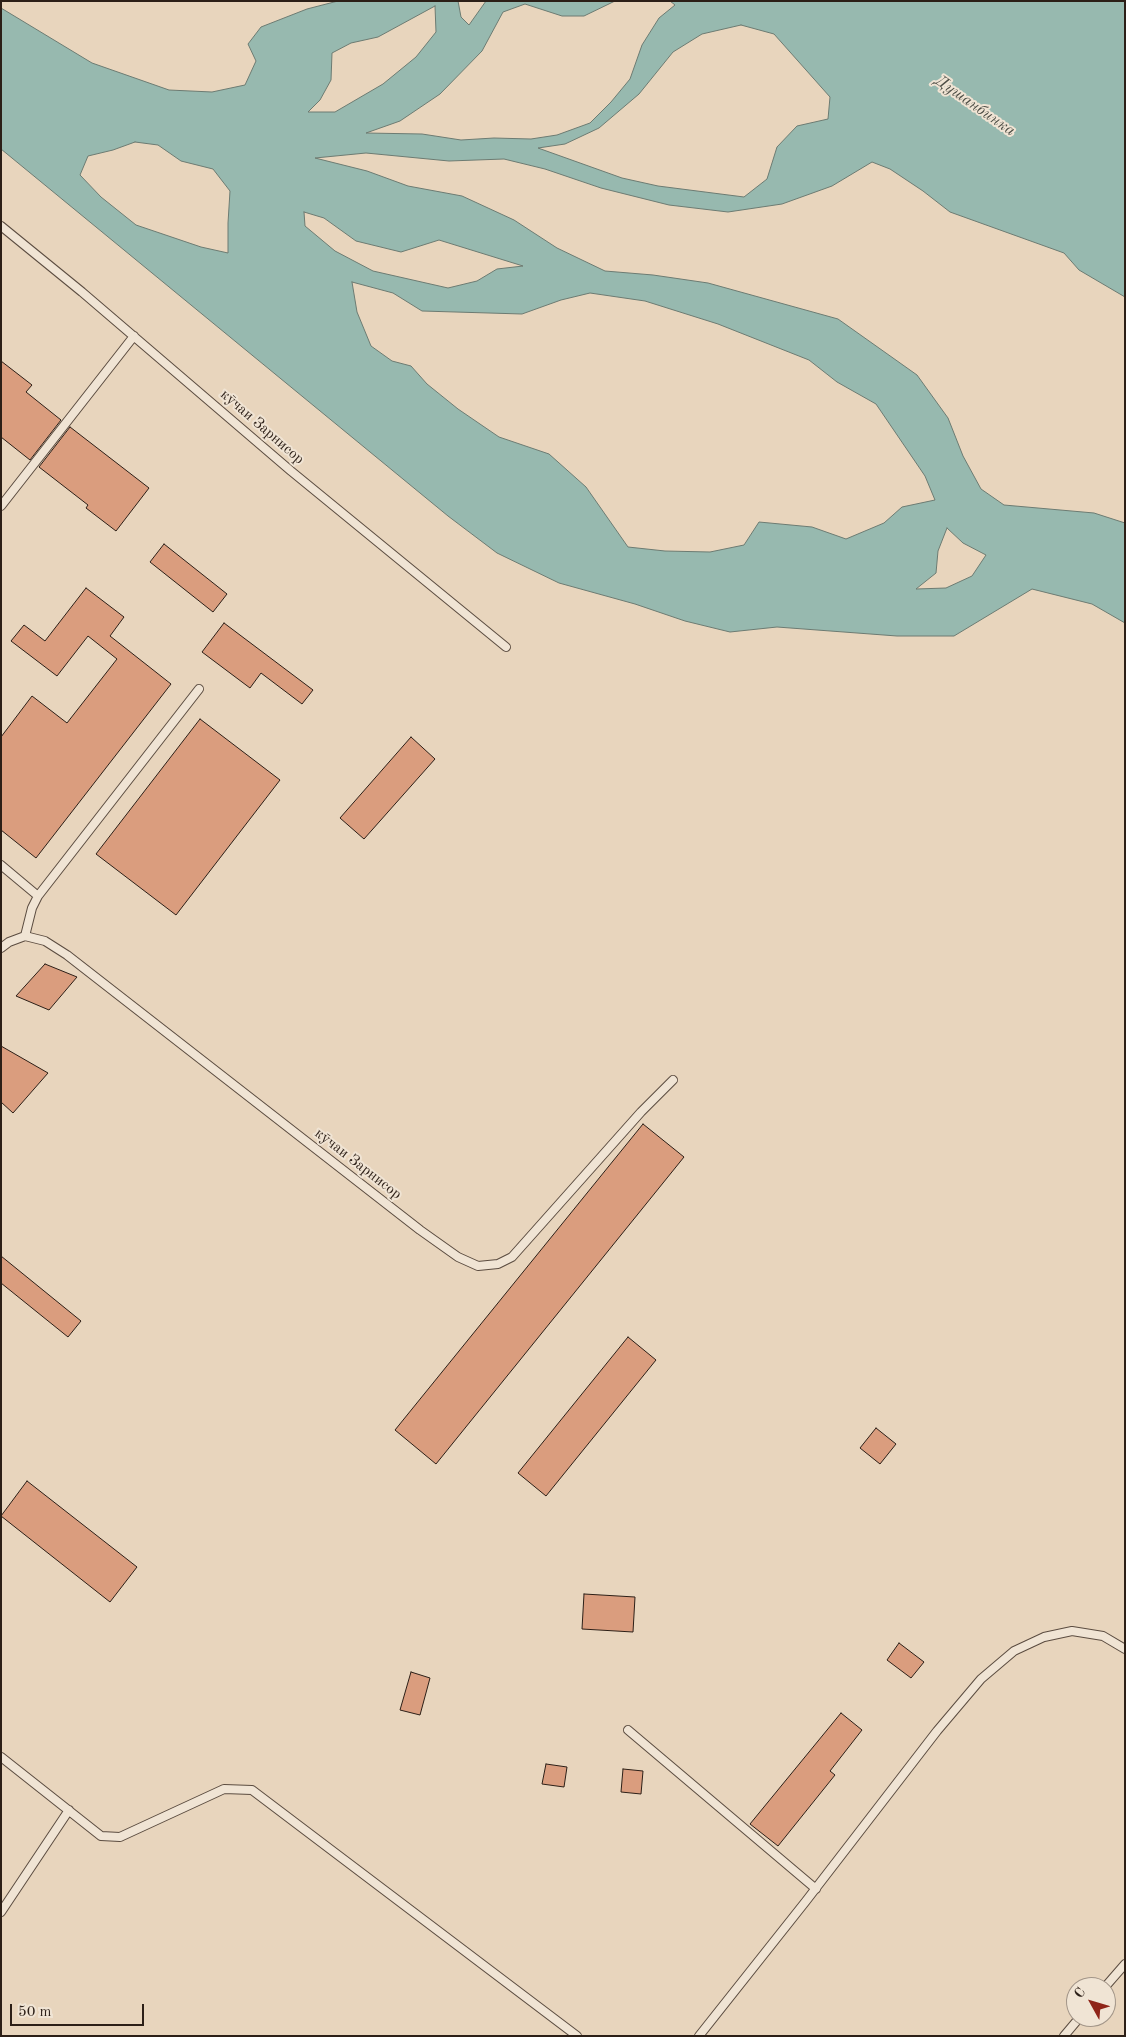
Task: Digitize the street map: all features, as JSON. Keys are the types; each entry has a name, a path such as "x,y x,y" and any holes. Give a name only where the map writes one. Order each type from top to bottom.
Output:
{"lane":[{"name":"кӯчаи Зарнисор","path":"1,226 134,336 291,471 506,647"},
{"path":"1,506 134,336"},
{"path":"1,948 9,942 25,936 32,908 38,896 199,688"},
{"path":"1,865 38,896"},
{"name":"кӯчаи Зарнисор","path":"25,936 44,941 68,955 420,1230 458,1257 478,1266 498,1264 512,1257 641,1112 672,1080"},
{"path":"699,2036 816,1889 937,1731 981,1679 1014,1651 1044,1637 1072,1631 1103,1636 1125,1649"},
{"path":"628,1730 816,1889"},
{"path":"1,1757 101,1836 120,1837 224,1789 252,1790 577,2036"},
{"path":"1,1912 69,1810"},
{"path":"1114,1977 1125,1964"}],"water":[{"name":"Душанбинка","path":"338,1 458,1 461,17 469,25 486,1 615,1 584,16 562,16 525,4 503,12 482,51 440,94 400,121 366,133 422,134 461,140 494,138 531,139 557,135 590,123 630,79 642,45 659,18 675,5 670,1 1125,1 1125,297 1079,270 1064,253 950,212 890,169 872,162 832,186 782,204 728,212 669,205 601,188 545,169 504,159 449,161 366,153 315,158 367,171 408,186 462,196 514,220 557,248 605,271 653,275 708,283 838,319 917,375 948,418 963,456 981,489 1004,505 1094,513 1125,523 1125,623 1092,604 1032,589 954,636 897,636 777,627 730,632 685,621 635,604 559,583 497,553 448,516 1,149 1,8 92,63 169,90 212,92 245,85 256,61 248,44 261,27 307,9","holes":["435,6 436,32 416,57 383,84 335,112 308,112 320,100 331,80 332,53 351,43 378,37","741,25 774,34 830,97 828,119 797,126 777,147 767,179 744,197 658,186 622,178 538,148 565,144 599,128 639,94 673,52 702,34","135,142 158,145 181,161 213,169 230,191 228,253 201,247 136,225 101,197 80,175 88,156","304,212 324,218 356,241 401,252 439,240 523,266 497,269 477,281 448,288 373,271 335,251 305,226","352,282 393,293 422,311 522,314 561,300 590,293 645,301 718,324 809,360 837,382 876,404 925,476 935,500 902,507 884,523 846,539 812,527 759,522 744,545 710,552 665,551 628,547 586,487 549,454 499,437 458,409 427,384 411,366 392,361 371,346 357,312","947,528 963,543 986,555 972,576 946,588 916,589 936,573 938,551"]}],"building":[{"path":"1,361 32,385 26,392 61,420 30,460 1,437"},
{"path":"70,427 149,488 116,531 86,508 88,505 39,467"},
{"path":"164,544 227,594 213,612 150,562"},
{"path":"86,588 124,617 110,636 171,684 36,858 1,830 1,737 32,696 67,723 117,659 88,636 57,676 11,641 24,625 45,641"},
{"path":"224,623 313,690 302,704 261,673 250,688 202,652"},
{"path":"200,719 280,780 176,915 96,854"},
{"path":"411,737 435,759 364,839 340,818"},
{"path":"45,964 77,977 49,1010 16,996"},
{"path":"1,1046 48,1073 13,1113 1,1102"},
{"path":"643,1124 684,1157 436,1464 395,1430"},
{"path":"1,1256 81,1321 68,1337 1,1283"},
{"path":"628,1337 656,1360 546,1496 518,1473"},
{"path":"876,1428 896,1444 880,1464 860,1448"},
{"path":"27,1481 137,1567 110,1602 1,1516"},
{"path":"584,1594 635,1597 633,1632 582,1629"},
{"path":"899,1643 924,1662 911,1678 887,1660"},
{"path":"411,1672 430,1678 420,1715 400,1710"},
{"path":"841,1713 862,1730 830,1771 835,1775 778,1846 750,1824"},
{"path":"546,1764 567,1767 564,1787 542,1784"},
{"path":"623,1769 643,1771 641,1794 621,1792"}]}
